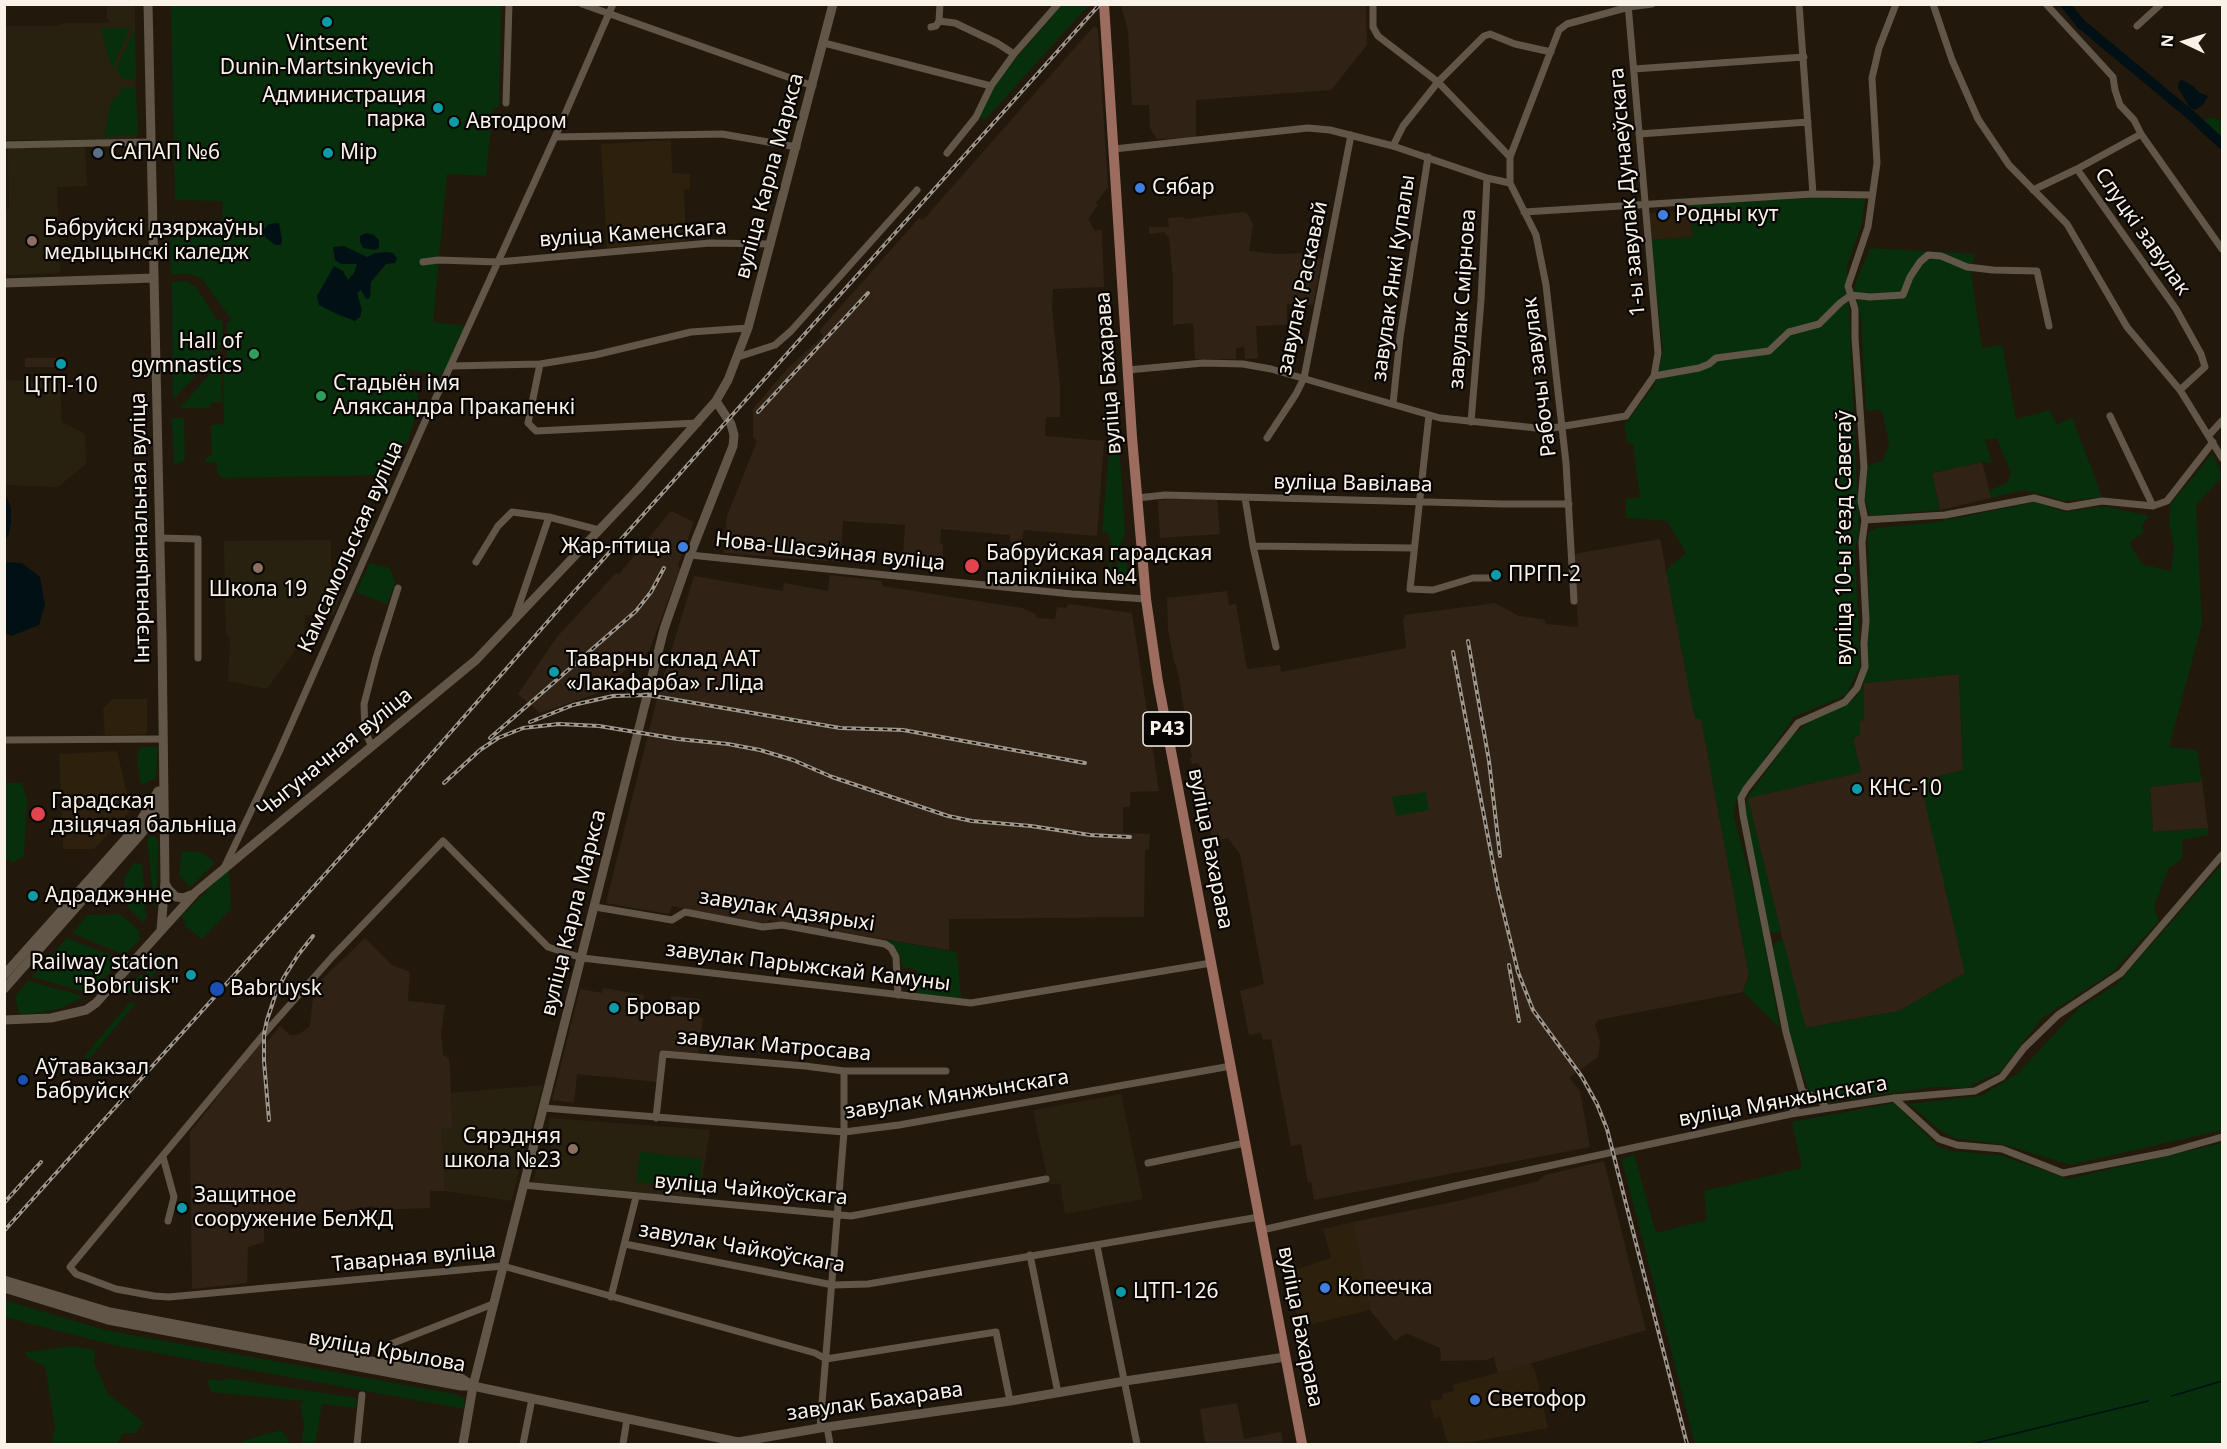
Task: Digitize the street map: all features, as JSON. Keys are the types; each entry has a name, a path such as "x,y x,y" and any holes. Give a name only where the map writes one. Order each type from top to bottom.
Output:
{"main road":[{"name":"Інтэрнацыянальная вуліца","path":"4,975 138,825 162,783 160,538 148,4"},
{"name":"вуліца Карла Маркса","path":"698,423 716,401 728,380 748,328 833,4"},
{"name":"вуліца Бахарава","path":"1104,4 1137,498 1146,598 1158,682 1302,1444"},
{"path":"4,283 154,278"},
{"name":"вуліца Карла Маркса","path":"463,1444 473,1386 502,1266 664,629 733,446 731,424 716,401"},
{"name":"Чыгуначная вуліца","path":"4,1020 51,1018 86,1010 96,1003 112,988 196,892 476,660 698,423"},
{"path":"4,989 141,834 157,810 162,783"},
{"path":"161,930 165,881 162,783"},
{"path":"141,834 154,832 164,842"},
{"path":"165,881 168,889 176,897 184,898 196,892"},
{"name":"вуліца Крылова","path":"4,1280 58,1302"},
{"name":"вуліца Крылова","path":"4,1288 58,1302 461,1378 473,1386"},
{"name":"завулак Бахарава","path":"473,1386 738,1442 1285,1357"}],"street":[{"path":"506,103 509,4"},
{"path":"582,4 813,86"},
{"name":"Камсамольская вуліца","path":"224,868 279,752 613,4"},
{"path":"931,27 936,26 939,21 940,4"},
{"path":"947,153 976,117 991,86 1014,54 1058,4"},
{"path":"1372,4 1373,27 1378,36 1438,82 1510,157"},
{"name":"Рабочы завулак","path":"1574,601 1562,428 1542,261 1531,221 1510,183 1510,157 1535,87 1559,30 1567,24 1628,5 1652,4"},
{"path":"1799,4 1813,194"},
{"name":"вуліца 10-ы зʼезд Саветаў","path":"1803,1092 1786,1032 1741,798 1798,723 1845,702 1857,688 1865,667 1866,621 1862,542 1865,520 1861,501 1864,467 1854,338 1855,318 1848,286 1868,227 1877,163 1872,78 1878,48 1896,4"},
{"path":"1934,4 1956,70 1978,119 2009,165 2067,224 2127,327 2180,390 2223,458"},
{"path":"2046,4 2113,76 2120,105 2134,120 2141,134 2223,249"},
{"path":"2137,26 2162,4"},
{"name":"1-ы завулак Дунаеўскага","path":"1628,5 1643,203 1658,353 1654,376"},
{"path":"939,21 955,23 997,43 1014,54"},
{"path":"1393,146 1403,126 1438,82 1484,36 1490,34 1515,44 1551,52"},
{"path":"824,44 991,86"},
{"path":"1634,69 1804,57"},
{"path":"1639,134 1808,122"},
{"path":"1114,149 1308,128 1330,130 1393,146 1487,178 1510,183"},
{"path":"555,137 722,134 797,147"},
{"name":"Слуцкі завулак","path":"2141,134 2077,170 2176,309 2201,354 2205,367 2180,390"},
{"name":"завулак Раскавай","path":"1267,438 1304,378 1351,135"},
{"path":"4,145 151,142"},
{"name":"завулак Янкі Купалы","path":"1394,404 1400,337 1428,157"},
{"path":"2033,190 2077,170"},
{"name":"завулак Смірнова","path":"1471,422 1481,300 1487,178"},
{"path":"738,357 775,345 791,331 917,190"},
{"path":"1524,212 1813,194 1871,195"},
{"name":"вуліца Каменскага","path":"423,262 438,260 498,262 710,243 771,244"},
{"path":"1128,370 1203,363 1243,364 1304,378 1429,415 1471,422 1546,429 1626,416 1654,376 1699,368 1716,358 1769,351 1789,332 1819,324 1851,295 1870,297 1903,295 1910,277 1928,255 1941,256 1967,267 2037,271 2049,326"},
{"path":"452,366 540,364 595,355 691,332 748,328"},
{"path":"540,364 528,423 536,431 698,423"},
{"path":"1429,415 1410,589 1433,590 1473,578 1490,578"},
{"path":"2110,416 2153,506"},
{"path":"1865,520 1945,515 2034,498 2067,507 2102,501 2153,506 2167,501 2223,421"},
{"name":"вуліца Вавілава","path":"1137,498 1165,495 1569,504"},
{"path":"1245,498 1253,546 1276,647"},
{"path":"476,562 498,526 512,512 549,517 599,530"},
{"name":"Чыгуначная вуліца","path":"514,620 549,517"},
{"path":"160,538 198,539 198,658"},
{"path":"1253,546 1413,548"},
{"name":"Нова-Шасэйная вуліца","path":"690,555 1072,594 1146,598"},
{"path":"372,747 365,731 364,704 398,588"},
{"path":"4,740 162,739"},
{"path":"237,840 240,846 247,848"},
{"name":"завулак Парыжскай Камуны","path":"271,1026 333,956 443,841 548,947 582,958 971,1003 1211,963"},
{"name":"вуліца Мянжынскага","path":"1262,1230 1459,1185 1826,1107 1975,1091 2002,1077 2024,1048 2058,1015 2121,973 2223,855"},
{"name":"завулак Адзярыхі","path":"595,907 672,920 685,912 763,927 782,925 885,944 891,948 896,957 898,995"},
{"name":"Таварная вуліца","path":"271,1026 70,1267 76,1274 116,1289 169,1297 502,1266 815,1353 826,1359 996,1332 1010,1401"},
{"name":"завулак Матросава","path":"656,1118 663,1054 843,1071 946,1071"},
{"name":"завулак Мянжынскага","path":"543,1108 844,1132 899,1125 1231,1066"},
{"path":"830,1444 824,1427 826,1359 844,1132 843,1071"},
{"path":"1791,1114 1803,1092 1819,1099 1826,1107"},
{"path":"1894,1098 1939,1139 1957,1145 2002,1149 2063,1173 2169,1152 2223,1137"},
{"path":"1148,1163 1245,1143"},
{"path":"163,1157 174,1197 168,1221"},
{"name":"вуліца Чайкоўскага","path":"523,1185 851,1216 1046,1179"},
{"path":"611,1297 636,1197"},
{"name":"завулак Чайкоўскага","path":"625,1244 833,1285 868,1284 1259,1217"},
{"path":"1096,1246 1137,1444"},
{"path":"1030,1255 1058,1393"},
{"path":"391,1344 493,1304"},
{"path":"357,1444 362,1395"},
{"path":"523,1444 532,1399"},
{"path":"623,1444 627,1419"}],"shaded area":[{"path":"107,5 135,5 136,140 5,140 4,26 109,23"},
{"path":"1121,5 1366,5 1367,45 1331,90 1196,100 1196,138 1157,139 1150,128 1149,105 1132,105 1128,31"},
{"path":"1094,26 1098,29 1108,187 1088,219 1095,231 1102,230 1104,287 1053,289 1052,308 1060,386 1060,417 1046,417 1045,436 1104,441 1097,536 1023,530 1022,543 1010,542 1010,535 941,529 940,543 943,544 943,558 903,556 905,525 843,521 840,562 724,553 727,516 757,441 753,437 753,409 787,369 823,336 819,331 919,218 923,220"},
{"path":"2182,80 2208,96 2203,105 2195,110 2190,108 2178,88 2179,81"},
{"path":"671,140 672,173 690,174 690,189 684,189 686,241 607,248 601,144"},
{"name":"Бабруйскі дзяржаўны медыцынскі каледж","path":"85,147 87,186 57,187 60,273 5,275 5,209 9,209 8,148"},
{"path":"1690,210 1693,237 1651,240 1649,213"},
{"path":"1243,212 1248,214 1253,225 1249,251 1276,254 1307,253 1322,259 1313,305 1287,304 1287,325 1256,326 1258,358 1245,359 1244,347 1236,348 1236,359 1195,359 1193,323 1173,325 1173,279 1169,238 1164,232 1149,234 1149,227 1169,227 1168,218 1184,217 1185,219"},
{"path":"279,223 282,240 281,245 275,245 265,237 263,230 269,224"},
{"path":"366,233 374,235 379,240 379,248 375,250 363,248 360,236"},
{"path":"344,246 367,257 385,252 393,253 397,258 395,263 386,264 371,282 370,298 366,299 361,290 357,293 362,310 360,317 355,321 319,305 317,296 334,266 343,271 348,280 354,273 357,264 341,264 335,260 333,247"},
{"path":"25,358 64,358 66,368 64,371 58,371 58,367 25,367"},
{"path":"4,380 60,383 62,422 85,434 86,464 58,487 5,485"},
{"path":"1982,462 1991,498 1940,510 1932,473"},
{"path":"5,493 11,508 11,522 5,541"},
{"path":"1158,500 1217,500 1220,534 1160,538"},
{"path":"671,511 694,522 678,565 680,569 649,651 598,693 540,713 518,694 557,637 616,573 619,574"},
{"path":"1660,539 1695,718 1701,718 1749,975 1743,992 1598,1020 1595,1025 1600,1041 1598,1057 1569,1078 1580,1091 1590,1147 1314,1200 1301,1144 1291,1146 1271,1039 1263,1040 1261,1033 1249,1035 1240,991 1264,984 1240,854 1228,838 1212,841 1199,763 1192,764 1190,758 1192,757 1177,667 1168,629 1167,598 1227,591 1229,605 1236,604 1247,669 1280,665 1281,672 1406,648 1403,620 1405,615 1495,603 1519,616 1544,619 1546,624 1578,627 1574,554"},
{"path":"331,540 331,593 341,595 334,615 305,615 304,638 267,689 228,681 230,638 226,633 224,541"},
{"path":"4,562 22,563 40,577 45,605 39,625 11,636 5,633"},
{"path":"830,575 882,581 882,586 1022,608 1036,614 1036,618 1055,619 1057,607 1066,608 1069,604 1132,613 1159,791 1130,792 1130,807 1123,807 1123,833 1150,834 1149,849 1145,850 1144,917 949,919 949,950 768,920 767,924 672,906 669,914 606,903 659,691 694,576 783,591 784,583 828,591"},
{"path":"1959,674 1963,770 1921,781 1965,973 1899,1011 1805,1028 1747,798 1861,772 1853,739 1859,721 1864,720 1864,683"},
{"path":"112,699 147,699 147,734 105,735 103,709"},
{"path":"117,751 131,810 94,849 63,849 59,754"},
{"path":"2202,781 2208,828 2153,832 2150,787"},
{"path":"365,938 392,965 410,972 408,1001 445,1005 441,1032 443,1055 449,1058 453,1127 444,1165 445,1191 430,1191 430,1208 375,1210 374,1206 264,1222 264,1242 248,1247 247,1283 192,1289 190,1132 261,1042 269,1040 280,1026 290,1035 298,1035 310,1026 314,987"},
{"path":"603,988 644,995 643,1000 670,1004 671,996 700,999 698,1017 703,1018 698,1055 661,1051 658,1082 577,1074 574,1103 552,1100 580,989 602,993"},
{"path":"543,1085 511,1201 445,1191 441,1128 453,1127 451,1093"},
{"path":"1121,1094 1143,1199 1065,1214 1060,1183 1049,1185 1033,1110"},
{"path":"550,1118 710,1130 699,1198 533,1182 539,1160 547,1158 551,1152 551,1145 545,1138"},
{"path":"1604,1161 1646,1330 1498,1373 1494,1357 1486,1360 1441,1361 1440,1348 1406,1333 1395,1341 1370,1310 1353,1222 1458,1201 1538,1181 1545,1175"},
{"path":"1353,1222 1370,1310 1299,1327 1288,1272 1331,1258 1323,1229"},
{"path":"1531,1363 1536,1373 1548,1428 1461,1444 1448,1444 1440,1417 1434,1418 1430,1401 1443,1399 1442,1394 1454,1391 1453,1385"},
{"path":"1237,1403 1244,1439 1281,1432 1283,1444 1205,1444 1200,1409"}],"green space":[{"path":"1063,4 1089,5 984,121 980,117 994,87"},
{"path":"171,5 501,5 499,107 493,107 486,176 447,174 433,322 465,326 445,370 440,375 403,369 418,381 417,411 408,441 390,461 388,475 222,478 217,472 217,463 206,462 206,458 212,455 211,425 224,424 223,365 227,365 227,323 232,320 201,278 189,274 171,274 170,237 209,237 209,222 222,220 223,201 175,200"},
{"path":"101,28 130,28 113,67 111,66"},
{"path":"135,28 136,79 123,79 116,69"},
{"path":"122,87 136,87 138,135 104,137 111,100 119,95"},
{"path":"2211,117 2222,121 2222,150 2201,129 2205,120"},
{"path":"1814,198 1865,199 1861,226 1847,266 1859,532 1855,549 1860,667 1846,695 1794,717 1737,799 1733,814 1756,898 1780,1028 1743,992 1749,975 1701,719 1695,719 1666,570 1686,553 1667,521 1626,518 1626,498 1640,498 1633,444 1628,444 1624,426 1656,383 1663,351 1651,240 1693,237 1690,205"},
{"path":"1870,248 1975,254 1971,273 1982,348 2002,345 2016,419 2050,410 2057,425 2072,417 2102,497 2065,501 2024,490 1991,498 1989,491 2008,482 2011,473 1997,438 1985,440 1992,463 1982,462 1932,473 1940,510 1870,516 1865,499 1868,465 1883,461 1889,444 1882,410 1866,410 1861,318 1854,287"},
{"path":"185,281 196,287 217,320 222,320 223,342 218,351 173,400 172,282"},
{"path":"222,360 222,402 211,402 210,408 180,408"},
{"path":"172,418 184,418 185,460 174,465"},
{"path":"1110,439 1119,441 1125,534 1108,574 1111,538 1108,537 1108,532 1102,532"},
{"path":"2213,453 2222,477 2196,505 2202,624 2169,747 2197,750 2202,781 2150,787 2153,832 2208,828 2208,835 2182,840 2182,859 2168,869 2154,907 2159,921 2114,971 2042,1018 2000,1072 1966,1088 1935,1087 1827,1102 1809,1091 1789,1033 1773,951 1775,943 1783,939 1806,1028 1899,1011 1965,973 1920,781 1963,770 1959,674 1864,683 1869,622 1868,533 1876,528 1937,522 2035,502 2066,512 2104,506 2149,516 2142,525 2143,533 2129,543 2142,564 2171,571 2174,547 2169,525 2171,503"},
{"path":"1125,543 1128,585 1111,581"},
{"path":"370,563 390,568 395,583 387,604 356,592"},
{"path":"1864,683 1864,720 1860,721 1860,735 1853,739 1861,772 1748,798 1781,932 1768,932 1745,809 1747,798 1791,737 1809,722 1848,704 1858,695"},
{"path":"158,747 156,778 143,784 140,781 137,760 139,749"},
{"path":"5,783 22,783 27,799 24,856 13,863 9,859 5,861"},
{"path":"1426,792 1429,810 1396,816 1392,797"},
{"path":"150,836 158,840 155,910 147,839"},
{"path":"182,851 201,852 215,863 190,887 179,875"},
{"path":"134,862 142,865 146,907 144,912 147,915 144,923 128,907 124,879"},
{"path":"2222,864 2222,1130 2070,1165 2006,1145 1954,1138 1941,1131 1909,1104 1981,1096 2018,1073 2080,1007 2116,985"},
{"path":"227,870 229,871 231,909 202,939 184,925 186,922 181,917"},
{"path":"120,914 139,931 138,936 141,938 124,955 72,933 88,915"},
{"path":"67,938 122,960 89,993 32,977"},
{"path":"886,940 957,952 961,999 917,994 917,970 903,967 900,955"},
{"path":"160,952 168,959 164,961 159,971 153,974 152,978 144,971"},
{"path":"141,974 149,981 142,992 128,993 127,988"},
{"path":"28,981 84,996 64,1007 40,1013 19,1014 15,996"},
{"path":"129,1003 136,1003 88,1060 84,1057"},
{"path":"1894,1103 1938,1146 1951,1151 2000,1155 2068,1179 2222,1143 2222,1441 2215,1444 1695,1444 1622,1160 1634,1154 1656,1233 1707,1220 1704,1191 1802,1168 1792,1122"},
{"path":"640,1152 702,1159 699,1189 636,1182"},
{"path":"4,1300 105,1330 454,1394 464,1398 465,1409 113,1345 5,1317"},
{"path":"74,1346 95,1350 94,1363 108,1394 143,1422 136,1433 123,1433 117,1444 51,1444 55,1428 45,1366 28,1358 25,1352"},
{"path":"226,1378 356,1398 356,1408 322,1404 315,1444 301,1444 304,1424 300,1405 304,1401 211,1392 207,1379 224,1381"},
{"path":"281,1430 291,1444 233,1444"}],"waterway":[{"path":"2065,4 2081,24 2222,144"},
{"path":"2172,1396 2222,1381"},
{"path":"1972,1444 2148,1401"}],"railway":[{"path":"4,1231 363,832 565,602 1100,4"},
{"path":"758,412 868,293"},
{"path":"490,738 636,611 651,592 664,568"},
{"path":"1468,641 1489,761 1500,856"},
{"path":"1453,652 1498,890 1518,972 1533,1010 1582,1077 1597,1104 1607,1129 1687,1444"},
{"path":"643,688 677,686"},
{"path":"530,722 573,705 613,696 648,695 840,728 903,730 1085,763"},
{"path":"444,783 480,750 498,738 523,728 559,724 599,726 760,750 948,816 1090,835 1130,837"},
{"path":"269,1120 264,1061 264,1034 267,1020 284,977 313,936"},
{"path":"1509,965 1519,1021"},
{"path":"4,1203 41,1162"}],"place":[{"name":"Vintsent Dunin-Martsinkyevich","path":"327,22"},
{"name":"Администрация парка","path":"438,108"},
{"name":"Автодром","path":"454,122"},
{"name":"САПАП №6","path":"98,153"},
{"name":"Мір","path":"328,153"},
{"name":"Сябар","path":"1140,188"},
{"name":"Родны кут","path":"1663,215"},
{"name":"Бабруйскі дзяржаўны медыцынскі каледж","path":"32,241"},
{"name":"Hall of gymnastics","path":"254,354"},
{"name":"ЦТП-10","path":"61,364"},
{"name":"Стадыён імя Аляксандра Пракапенкі","path":"321,396"},
{"name":"Жар-птица","path":"683,547"},
{"name":"Бабруйская гарадская паліклініка №4","path":"972,566"},
{"name":"Школа 19","path":"258,568"},
{"name":"ПРГП-2","path":"1496,575"},
{"name":"Таварны склад ААТ «Лакафарба» г.Ліда","path":"554,672"},
{"name":"КНС-10","path":"1857,789"},
{"name":"Гарадская дзіцячая бальніца","path":"38,814"},
{"name":"Адраджэнне","path":"33,896"},
{"name":"Railway station \"Bobruisk\"","path":"191,975"},
{"name":"Babruysk","path":"217,989"},
{"name":"Бровар","path":"614,1008"},
{"name":"Аўтавакзал Бабруйск","path":"23,1080"},
{"name":"Сярэдняя школа №23","path":"573,1149"},
{"name":"Защитное сооружение БелЖД","path":"182,1208"},
{"name":"Копеечка","path":"1325,1288"},
{"name":"ЦТП-126","path":"1121,1292"},
{"name":"Светофор","path":"1475,1400"}]}
